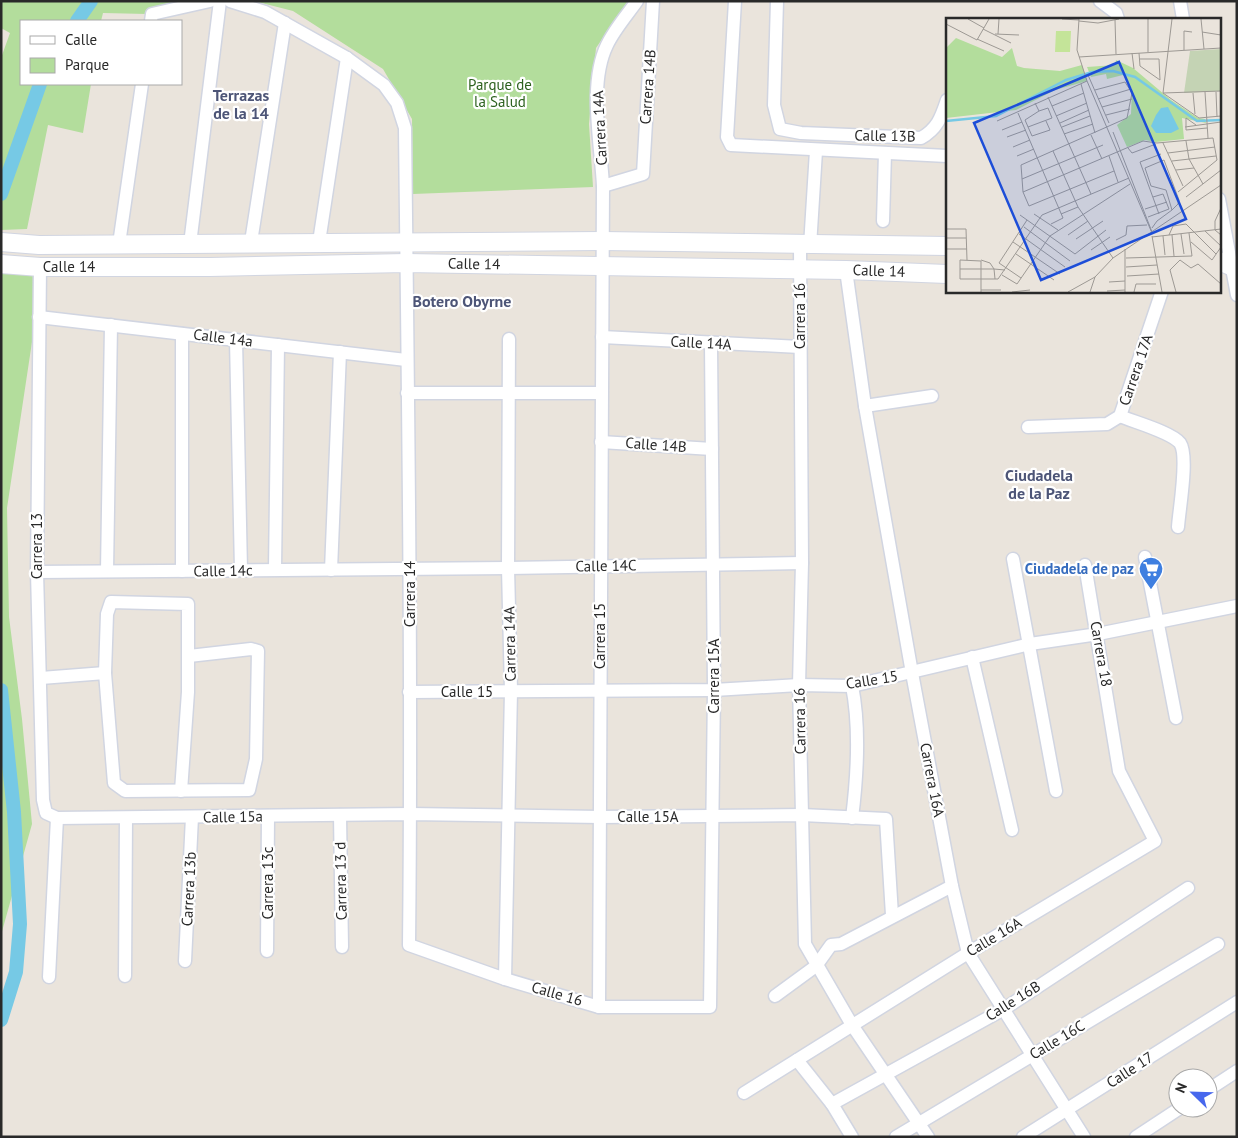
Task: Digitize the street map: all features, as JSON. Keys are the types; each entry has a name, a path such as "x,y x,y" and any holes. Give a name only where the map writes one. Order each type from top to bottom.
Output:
{"main road":[{"name":"Calle 14","path":"2,242 38,245 602,241 805,246 946,246"},
{"name":"Calle 14","path":"1,264 40,267 210,267 406,263 846,270 946,274"}],"street":[{"path":"151,20 152,14 210,1"},
{"path":"190,244 220,1"},
{"name":"Carrera 14","path":"230,1 265,12 347,58 384,85 397,103 405,128 406,360 410,570 409,945"},
{"name":"Carrera 14B","path":"603,186 643,174 653,1"},
{"path":"735,1 727,137 731,145 816,151 946,156"},
{"name":"Calle 13B","path":"777,1 774,105 780,129 801,133 921,138 932,131 940,121 946,103"},
{"path":"1100,1 1116,13 1118,18"},
{"path":"1180,1 1183,18"},
{"path":"635,5 653,14"},
{"name":"Carrera 14A","path":"602,266 603,186 597,89 600,64 607,44 635,5"},
{"path":"251,242 285,23"},
{"path":"319,242 347,58"},
{"path":"119,244 142,85"},
{"name":"Carrera 16","path":"816,151 805,246 800,270 802,563 799,685 805,944 816,966 852,1025 928,1137"},
{"path":"883,221 885,153"},
{"path":"1220,212 1224,266 1237,294"},
{"name":"Carrera 15","path":"599,1007 602,266"},
{"name":"Carrera 13","path":"40,267 37,572 43,800 46,813 56,818"},
{"name":"Carrera 16A","path":"846,270 864,406 952,886 968,953 1004,1008 1031,1056 1084,1137"},
{"name":"Carrera 17A","path":"1028,427 1106,424 1120,416 1162,292"},
{"name":"Calle 14a","path":"40,317 406,360"},
{"path":"107,571 111,325"},
{"path":"182,334 182,571"},
{"name":"Calle 14A","path":"602,337 711,344 800,346"},
{"name":"Carrera 14A","path":"505,979 511,691 508,568 509,339"},
{"path":"236,340 241,570"},
{"name":"Carrera 15A","path":"710,1007 714,690 711,344"},
{"path":"275,569 278,345"},
{"path":"331,570 340,352"},
{"path":"407,393 601,392"},
{"path":"864,406 932,396"},
{"path":"1120,416 1163,433 1179,443 1184,454 1178,528"},
{"name":"Calle 14B","path":"601,442 712,449"},
{"path":"1145,557 1176,718"},
{"path":"1013,559 1056,791"},
{"name":"Calle 14C","path":"410,570 802,563"},
{"name":"Carrera 18","path":"1085,565 1116,743"},
{"name":"Calle 14c","path":"37,572 275,569 410,570"},
{"path":"182,791 189,656 188,604 111,602 107,614 105,673 114,783 125,791 182,791 249,790 256,759 258,651 251,649 189,656"},
{"name":"Calle 15","path":"409,692 714,690 799,685 852,686 912,674 972,657 1030,644 1098,634 1237,606"},
{"path":"972,657 1012,830"},
{"path":"41,678 105,673"},
{"path":"852,686 855,700 855,793 852,818"},
{"name":"Calle 16A","path":"744,1093 968,953 1155,841 1119,771 1116,743"},
{"name":"Calle 15a","path":"56,818 410,814"},
{"name":"Calle 15A","path":"410,814 600,817 802,815 886,819 892,915"},
{"name":"Carrera 13 d","path":"340,815 342,948"},
{"name":"Carrera 13c","path":"267,950 268,816"},
{"name":"Carrera 13b","path":"185,960 192,817"},
{"path":"49,977 56,818"},
{"path":"125,976 126,818"},
{"path":"775,996 816,966 831,945 841,944 892,915 952,886"},
{"name":"Calle 16B","path":"832,1104 1004,1008 1188,888"},
{"name":"Calle 16C","path":"896,1137 918,1122 1218,944"},
{"name":"Calle 16","path":"409,945 505,979 599,1007 710,1007"},
{"name":"Calle 17","path":"1023,1137 1237,1002"},
{"path":"797,1060 832,1104 852,1137"},
{"path":"1218,1083 1237,1071"},
{"path":"1136,1137 1168,1116"}],"green space":[{"path":"1,1 193,1 147,14 103,13 101,20 20,20 20,85 91,85 83,133 48,125 27,229 1,230 1,58 10,33 1,28"},
{"name":"Parque de la Salud","path":"254,1 628,1 596,48 589,124 593,187 413,194 412,119 383,69 293,11"},
{"path":"1,264 40,267 32,342 7,508 9,617 22,719 32,824 1,935"}],"waterway":[{"path":"78,20 91,1"},
{"path":"1,194 40,85"},
{"path":"1,690 14,812 20,924 16,972 1,1020"}],"place":[{"name":"Ciudadela de paz","path":"1151,590"}],"district":[{"name":"Terrazas de la 14","path":"241,104"},
{"name":"Botero Obyrne","path":"462,301"},
{"name":"Ciudadela de la Paz","path":"1039,484"}]}
